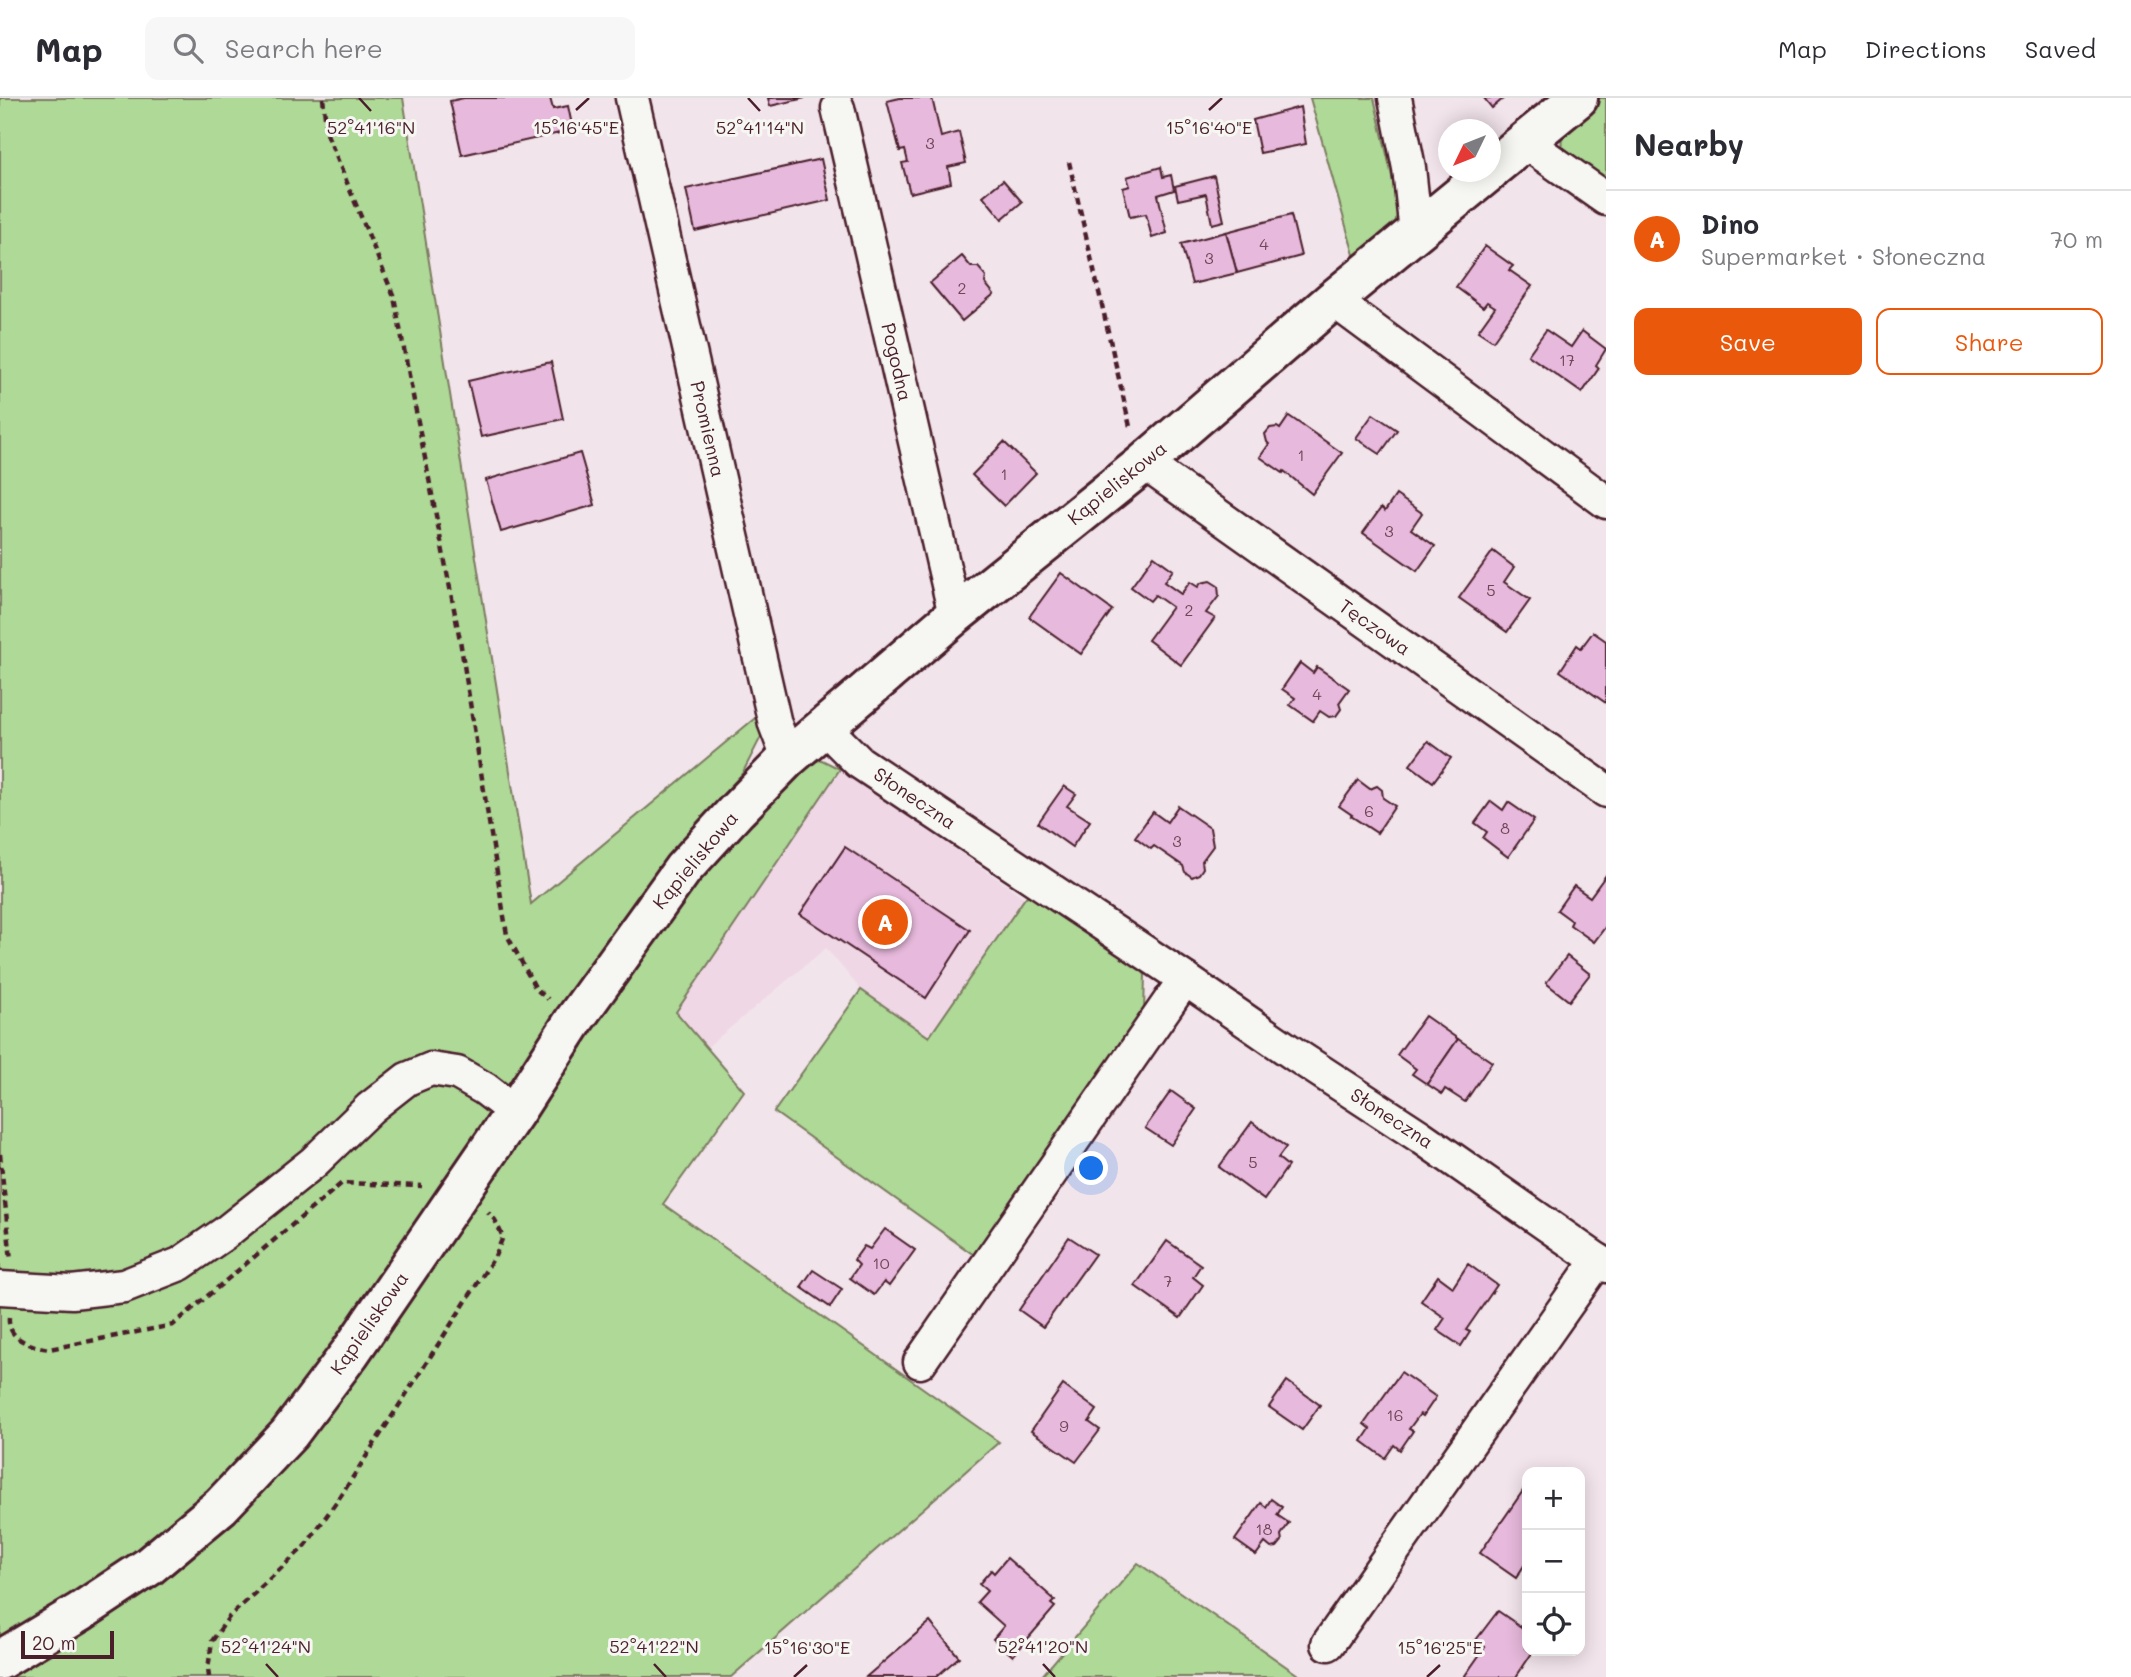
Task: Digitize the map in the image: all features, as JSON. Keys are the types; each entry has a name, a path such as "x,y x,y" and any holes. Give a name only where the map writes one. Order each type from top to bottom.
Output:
{"street":[{"name":"Promienna","path":"632,98 775,724 788,758"},
{"path":"1395,98 1409,168 1416,233"},
{"name":"Kąpieliskowa","path":"1501,162 1578,98"},
{"name":"Pogodna","path":"838,108 955,615"},
{"path":"1525,142 1606,199"},
{"name":"Kąpieliskowa","path":"9,1655 148,1567 221,1506 289,1434 350,1353 515,1112 575,1019 683,869 788,758 955,615 1144,463 1333,300 1477,182"},
{"path":"1333,300 1606,502"},
{"name":"Tęczowa","path":"1144,463 1606,790"},
{"name":"Słoneczna","path":"825,728 859,762 1421,1137 1602,1263 1328,1644"},
{"path":"920,1362 1185,979"},
{"path":"7,1288 72,1292 124,1286 180,1264 225,1233 314,1162 370,1108 407,1079 431,1069 457,1073 515,1112"}],"path":[{"path":"323,98 327,134 394,297 460,640 507,935 536,989 575,1019"},
{"path":"1069,162 1130,429 1144,463"},
{"path":"0,1154 8,1323 14,1335 28,1345 48,1349 173,1325 342,1184 461,1188 478,1200 495,1220 503,1237 495,1256 344,1491 306,1545 229,1617 212,1641 209,1677"}],"shaded area":[{"path":"840,769 1025,898 929,1038 861,990 826,948 706,1048 676,1012"}],"green space":[{"path":"0,98 403,98 531,904 760,714 765,729 742,774 683,838 600,961 732,828 802,763 822,760 840,769 676,1012 744,1091 663,1204 999,1442 731,1677 0,1677"},
{"path":"1310,98 1374,98 1399,207 1394,228 1356,262"},
{"path":"1596,98 1606,98 1606,187 1563,156 1561,145 1568,121"},
{"path":"1033,890 1132,956 1145,975 1144,1012 974,1255 774,1112 861,990 929,1037"},
{"path":"1138,1563 1301,1677 1041,1677"}],"building":[{"path":"464,98 550,98 553,109 568,106 573,130 462,155 450,101"},
{"path":"768,98 805,98 770,106"},
{"path":"900,98 932,98 941,137 959,132 966,163 948,167 951,183 910,193 902,163 908,162 905,150 900,151 887,101"},
{"path":"1484,98 1504,98 1492,108"},
{"path":"1300,107 1306,144 1260,153 1253,120"},
{"path":"821,159 830,200 695,231 686,189"},
{"path":"1161,167 1163,177 1171,175 1174,190 1158,195 1167,233 1152,238 1146,214 1130,217 1123,188 1130,186 1127,177"},
{"path":"1214,176 1224,221 1212,224 1206,194 1178,200 1175,186"},
{"path":"1003,180 1022,202 1002,219 983,196"},
{"path":"1291,215 1301,256 1237,273 1226,232"},
{"path":"1226,232 1237,273 1192,284 1181,244"},
{"path":"1485,246 1513,266 1509,270 1532,286 1493,341 1478,331 1495,307 1487,302 1483,307 1456,287"},
{"path":"962,256 971,267 978,267 986,276 985,283 994,294 962,321 930,283"},
{"path":"1546,330 1571,347 1582,331 1606,349 1596,365 1599,368 1582,393 1528,355"},
{"path":"551,362 563,419 481,437 468,381"},
{"path":"1373,414 1397,430 1380,454 1356,438"},
{"path":"1289,416 1342,453 1312,494 1284,471 1283,473 1260,457 1269,444 1265,434 1270,428 1280,429"},
{"path":"1004,442 1036,473 1004,506 972,475"},
{"path":"580,453 595,505 501,532 486,480"},
{"path":"1396,495 1422,513 1411,529 1435,546 1417,571 1363,533 1381,508 1385,511"},
{"path":"1493,551 1514,567 1504,582 1530,600 1507,632 1459,598"},
{"path":"1154,556 1173,570 1164,582 1181,594 1190,582 1198,587 1201,583 1210,581 1218,586 1219,596 1206,613 1215,618 1181,665 1148,640 1172,607 1155,595 1150,601 1131,587"},
{"path":"1061,573 1112,610 1081,654 1029,617"},
{"path":"1593,632 1606,641 1606,703 1560,671 1577,645 1581,648"},
{"path":"1300,663 1313,673 1317,667 1349,689 1339,703 1341,709 1336,716 1329,717 1320,711 1313,721 1290,705 1295,698 1282,689"},
{"path":"1428,741 1451,758 1433,782 1410,765"},
{"path":"1358,780 1370,789 1377,786 1382,790 1383,798 1395,806 1377,833 1339,806"},
{"path":"1064,786 1076,794 1067,806 1090,821 1072,847 1038,823"},
{"path":"1491,801 1503,810 1508,802 1534,820 1508,857 1483,838 1487,832 1475,823"},
{"path":"1178,806 1210,828 1213,846 1202,861 1203,868 1199,874 1192,877 1185,872 1183,866 1154,846 1151,849 1135,837 1153,812 1167,822"},
{"path":"845,847 970,930 926,998 800,914"},
{"path":"1606,875 1606,926 1594,942 1570,925 1572,921 1557,910 1574,886 1590,897"},
{"path":"1567,956 1590,974 1569,1001 1546,983"},
{"path":"1425,1016 1458,1039 1427,1084 1412,1074 1416,1069 1397,1055"},
{"path":"1458,1039 1492,1062 1465,1102 1445,1089 1442,1094 1427,1084"},
{"path":"1171,1091 1196,1109 1171,1145 1145,1128"},
{"path":"1252,1122 1286,1147 1278,1158 1288,1166 1264,1200 1219,1167"},
{"path":"885,1229 915,1250 889,1286 884,1282 874,1295 850,1278 859,1265 854,1260 864,1246 870,1249"},
{"path":"1069,1237 1095,1254 1043,1327 1019,1310"},
{"path":"1167,1241 1201,1265 1193,1277 1203,1285 1180,1318 1135,1286"},
{"path":"1468,1264 1497,1285 1466,1330 1470,1332 1461,1346 1437,1330 1445,1318 1421,1301 1438,1276 1453,1287"},
{"path":"813,1270 842,1289 830,1307 801,1287"},
{"path":"1401,1372 1436,1397 1423,1416 1420,1414 1409,1429 1413,1431 1400,1450 1394,1445 1385,1458 1362,1441 1370,1429 1364,1424"},
{"path":"1287,1381 1320,1405 1302,1430 1269,1407"},
{"path":"1063,1385 1097,1410 1089,1422 1100,1430 1076,1462 1031,1431"},
{"path":"1522,1492 1522,1569 1516,1578 1480,1553"},
{"path":"1271,1499 1282,1507 1277,1515 1289,1523 1277,1547 1271,1548 1265,1543 1256,1555 1235,1540 1261,1503 1266,1507"},
{"path":"1007,1558 1055,1600 1051,1604 1055,1607 1013,1656 993,1639 1004,1626 977,1602 987,1591 979,1584 991,1570 994,1573"},
{"path":"1498,1611 1522,1628 1522,1656 1530,1656 1516,1677 1464,1677 1485,1647 1476,1640"},
{"path":"930,1622 959,1657 936,1677 866,1677"}],"place":[{"name":"Dino","path":"885,922"}]}
